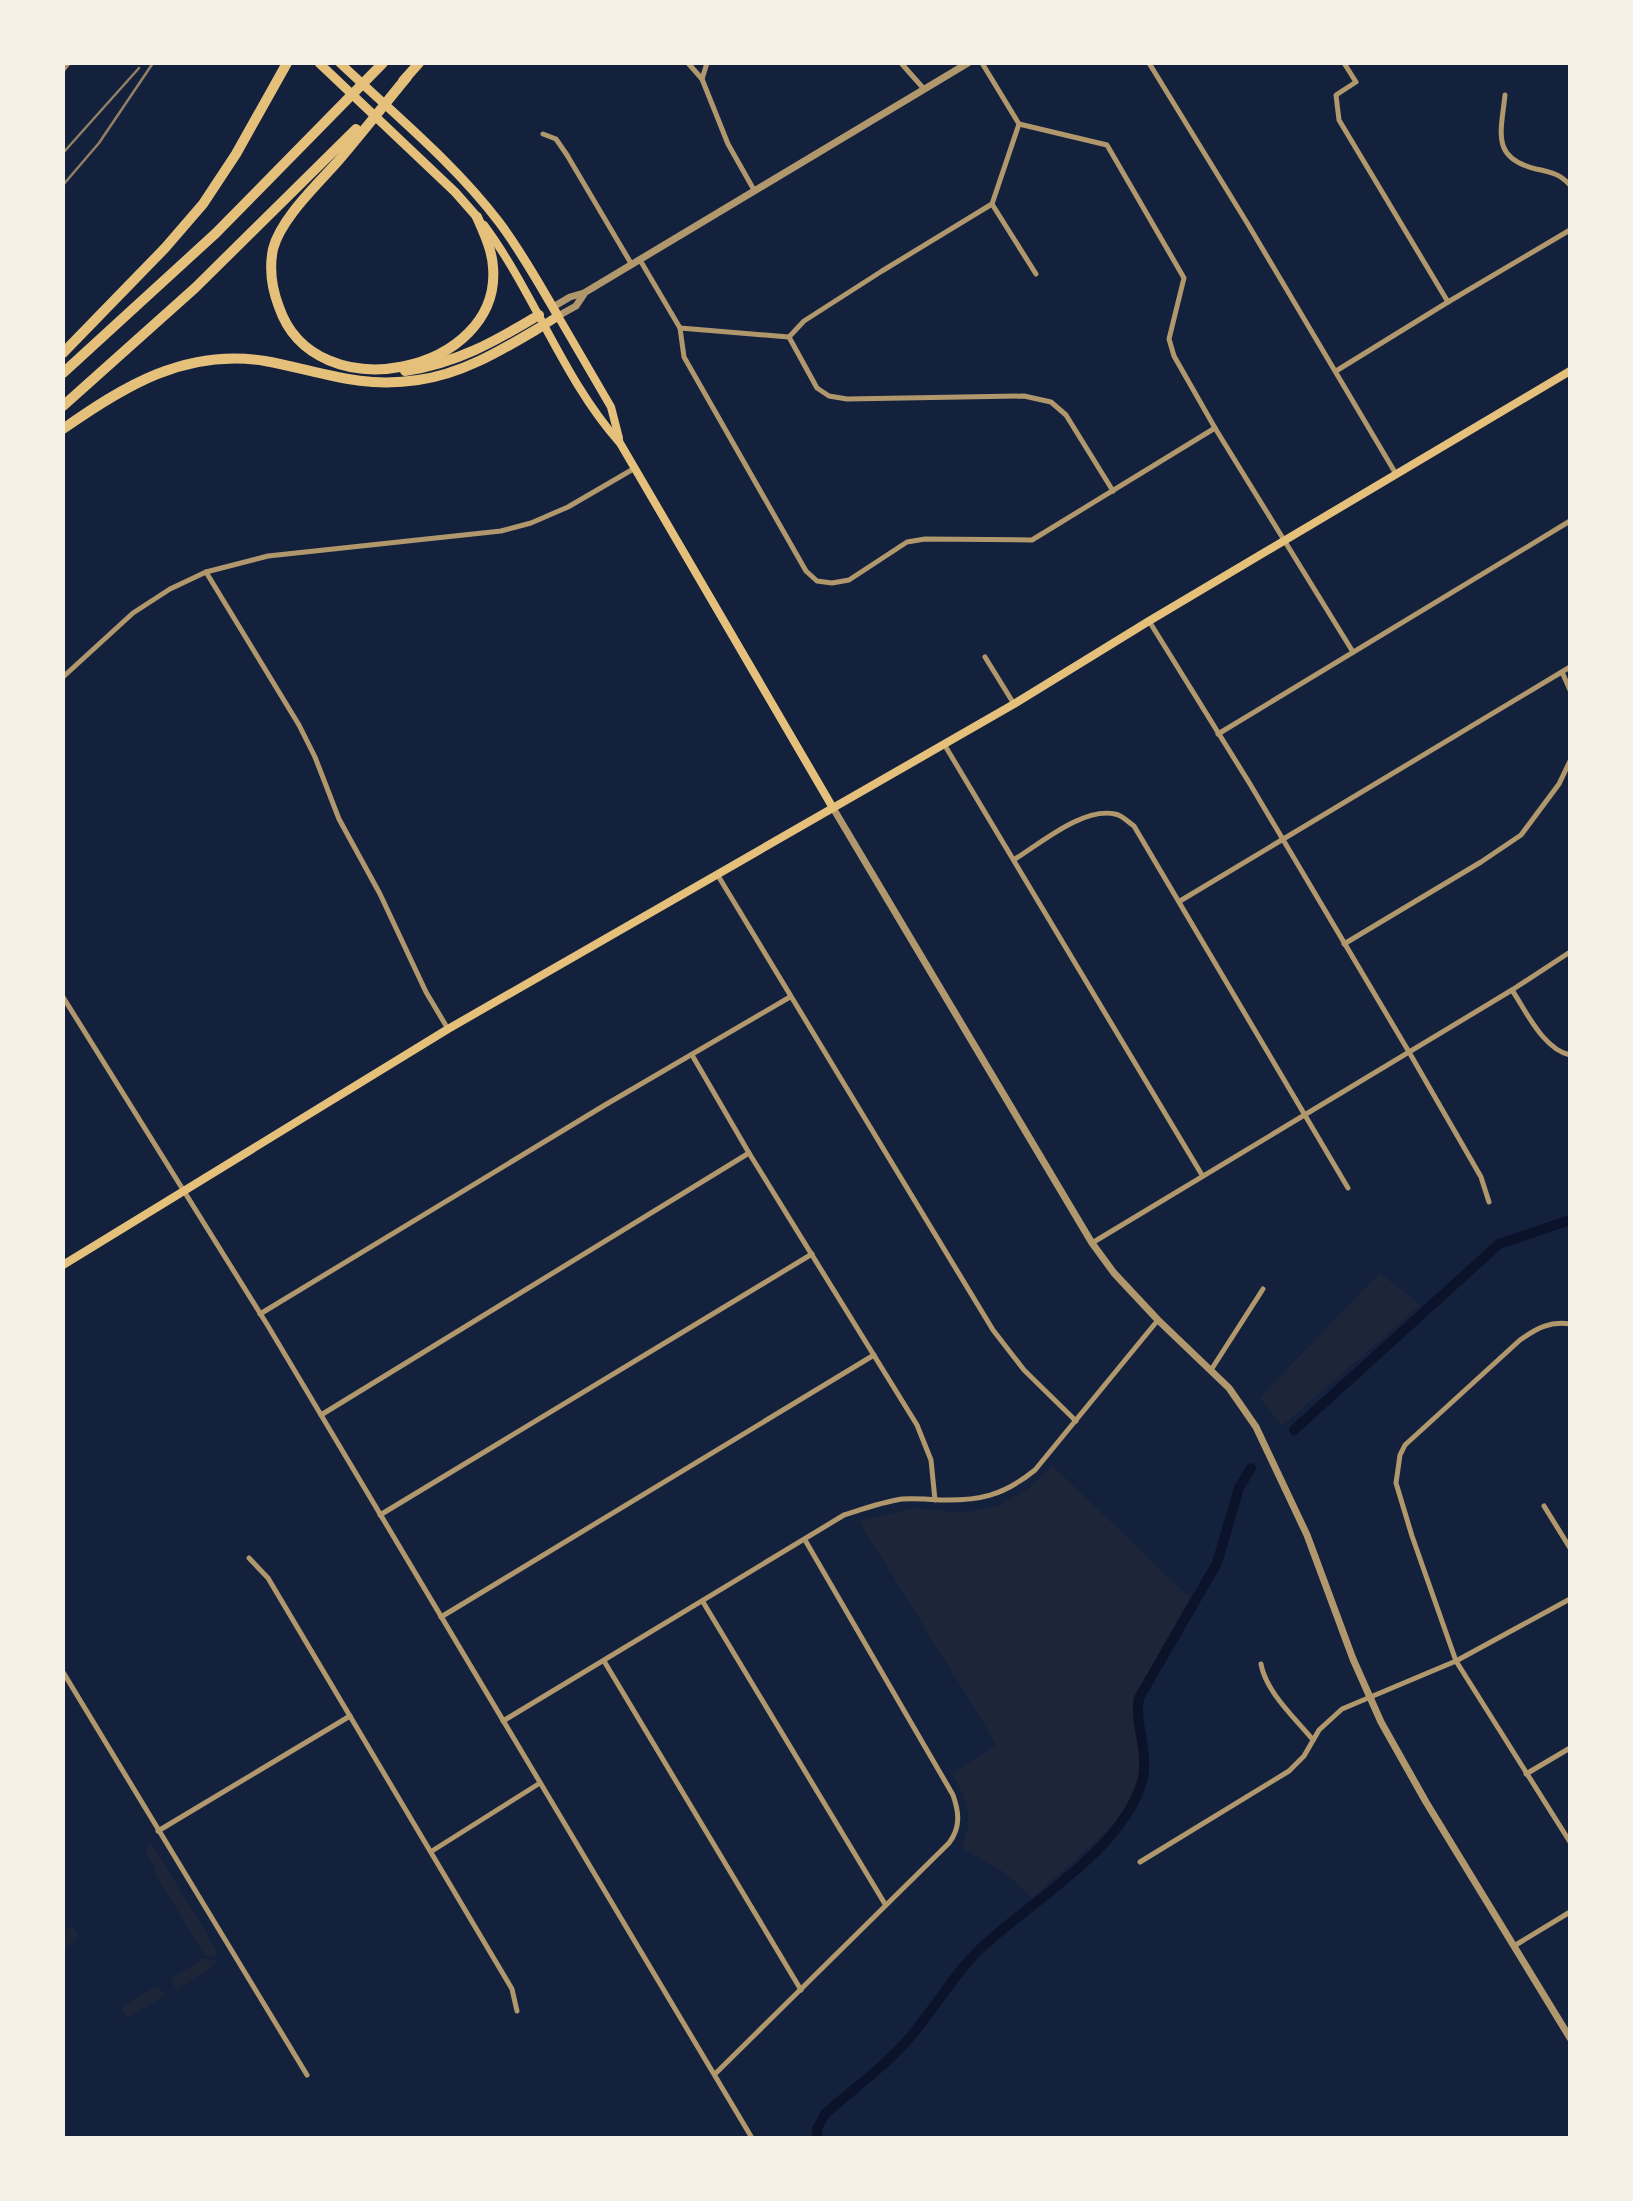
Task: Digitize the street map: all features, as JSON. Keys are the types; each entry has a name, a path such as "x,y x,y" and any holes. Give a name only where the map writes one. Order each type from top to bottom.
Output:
{"highway":[{"path":"265,101 279,63"},
{"path":"63,353 165,248 203,204 236,154 287,63"},
{"path":"319,63 400,138 477,217 488,243 493,266 491,292 481,317 455,345 438,354 399,366 365,370"},
{"path":"340,63 410,129 469,186 523,256 558,316 541,320 458,359 432,367 400,372 341,366 321,358 300,343 282,317 272,286 273,249 291,214 407,77 419,63"},
{"path":"63,373 216,233 383,63"},
{"path":"63,407 195,288 407,77"},
{"path":"63,429 128,386 162,370 193,362 232,358 264,361 344,380 387,383 419,380 447,374 476,363 541,320"}],"main road":[{"path":"477,217 499,246 596,416 620,443 833,808"},
{"path":"541,320 553,307"},
{"path":"558,316 611,407 620,443"},
{"path":"63,1265 448,1029 1014,704 1570,371"}],"street":[{"path":"63,68 67,63"},
{"path":"688,63 702,79 728,144 754,190"},
{"path":"702,79 708,63"},
{"path":"901,63 924,89"},
{"path":"553,307 570,297 584,293 968,63"},
{"path":"982,63 1019,124 1107,145 1184,278 1169,339 1174,356 1215,428 1353,652"},
{"path":"1149,63 1396,474"},
{"path":"1344,63 1356,82 1336,95 1339,120 1448,302"},
{"path":"1505,95 1501,134 1505,152 1517,164 1560,175 1570,185"},
{"path":"789,337 804,321 992,204 1019,124"},
{"path":"543,134 556,139 568,155 680,328 684,357 806,571 817,581 832,583 849,580 907,542 925,539 1032,541 1215,428"},
{"path":"992,204 1036,274"},
{"path":"1336,372 1570,230"},
{"path":"558,316 576,306 584,293"},
{"path":"680,328 789,337"},
{"path":"789,337 817,388 829,396 847,399 1024,396 1051,402 1066,415 1113,491"},
{"path":"63,677 133,613 170,589 206,572 268,556 501,531 531,523 568,507 635,468"},
{"path":"1218,734 1570,521"},
{"path":"206,572 299,725 315,757 339,819 380,894 426,992 448,1029"},
{"path":"1149,621 1283,839 1409,1052 1481,1177 1489,1202"},
{"path":"985,657 1014,704"},
{"path":"1180,901 1570,667"},
{"path":"1562,671 1570,690"},
{"path":"944,744 1202,1175"},
{"path":"1344,944 1521,835 1559,784 1570,761"},
{"path":"833,808 1092,1243 1114,1273 1158,1320 1229,1388 1252,1420 1307,1535 1369,1697 1426,1802 1570,2038"},
{"path":"1015,859 1086,816 1099,813 1118,814 1134,826 1348,1188"},
{"path":"717,874 993,1330 1024,1370 1076,1420"},
{"path":"1092,1243 1512,990 1570,952"},
{"path":"1512,990 1544,1038 1554,1048 1570,1055"},
{"path":"63,997 321,1415 752,2138"},
{"path":"260,1314 790,997"},
{"path":"692,1055 925,1439 931,1460 935,1500"},
{"path":"321,1415 750,1153"},
{"path":"380,1515 812,1254"},
{"path":"1211,1370 1263,1289"},
{"path":"503,1721 844,1516 867,1507 902,1499 969,1500 987,1497 1007,1489 1035,1470 1158,1320"},
{"path":"1570,1324 1556,1322 1536,1328 1405,1444 1400,1455 1396,1483 1419,1559 1456,1661 1570,1842"},
{"path":"441,1617 874,1355"},
{"path":"1544,1506 1570,1548"},
{"path":"715,2074 954,1836 959,1816 953,1795 926,1745 805,1540"},
{"path":"249,1558 268,1578 432,1851 512,1989 517,2011"},
{"path":"1140,1862 1289,1771 1304,1756 1319,1730 1336,1714 1369,1697 1456,1661 1570,1599"},
{"path":"703,1602 885,1904"},
{"path":"604,1661 800,1990"},
{"path":"1261,1664 1263,1675 1271,1688 1313,1740"},
{"path":"63,1672 307,2075"},
{"path":"158,1830 350,1716"},
{"path":"1526,1774 1570,1748"},
{"path":"432,1851 540,1783"},
{"path":"1514,1946 1570,1912"}],"shaded area":[{"path":"1380,1273 1420,1305 1282,1426 1260,1397"},
{"path":"1053,1466 1190,1598 1133,1700 1140,1753 1139,1776 1125,1815 1032,1898 1004,1872 962,1848 968,1826 968,1809 953,1773 997,1745 859,1521 914,1508 962,1513 998,1506 1029,1488"},
{"path":"152,1844 216,1949 217,1958 205,1956 154,1871 156,1869 145,1850"},
{"path":"73,1927 79,1937 63,1950 63,1929"},
{"path":"204,1958 217,1961 209,1970 176,1989 172,1978"},
{"path":"155,1987 160,1988 165,1996 127,2018 122,2007"}],"waterway":[{"path":"1294,1430 1499,1244 1570,1220"},
{"path":"817,2138 817,2129 825,2114 905,2043 970,1959 1073,1873 1115,1830 1131,1807 1144,1771 1138,1719 1139,1698 1217,1563 1239,1488 1251,1468"}],"railway":[{"path":"63,185 99,143 153,63"},
{"path":"63,153 139,68"}]}
